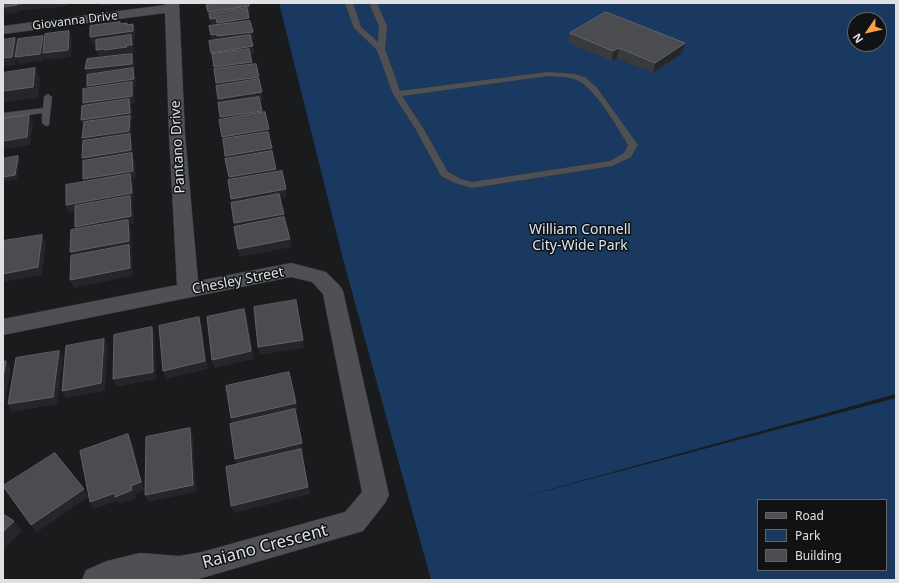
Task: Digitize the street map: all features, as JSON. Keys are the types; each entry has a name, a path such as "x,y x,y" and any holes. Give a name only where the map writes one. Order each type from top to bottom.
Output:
{"street":[{"name":"Giovanna Drive","path":"3,30 172,6"},
{"name":"Pantano Drive","path":"172,6 177,134 188,291"},
{"name":"Chesley Street","path":"3,328 291,270 319,277 333,291 376,495"},
{"name":"Raiano Crescent","path":"96,580 107,574 140,566 179,569 202,565 353,522 376,495"}],"lane":[{"path":"350,3 358,28 381,49"},
{"path":"373,3 383,26 381,49 397,94 419,128 444,174 458,181 472,185 612,163 628,155 633,145 623,128 592,89 583,79 571,76 548,74 397,94"},
{"path":"46,123 48,97"},
{"path":"3,116 47,110"}],"green space":[{"name":"William Connell City-Wide Park","path":"279,3 896,3 896,394 511,500 896,398 896,580 431,580 343,259"}],"building":[{"path":"3,3 17,3 17,5 3,7"},
{"path":"208,3 249,3 249,6 208,12 206,5 208,5"},
{"path":"247,8 249,18 217,23 216,18 210,19 209,14"},
{"path":"606,12 685,43 655,63 619,48 613,51 570,33"},
{"path":"250,21 253,32 217,36 217,34 211,35 209,26"},
{"path":"120,22 120,24 133,24 133,31 90,37 90,26"},
{"path":"69,31 68,50 43,53 45,34"},
{"path":"131,35 132,45 126,45 127,47 96,50 96,40"},
{"path":"250,35 253,46 211,53 209,41"},
{"path":"43,36 40,54 15,57 18,39"},
{"path":"15,38 12,57 3,58 3,40"},
{"path":"249,49 252,62 214,67 212,54"},
{"path":"132,54 132,64 85,69 87,59"},
{"path":"256,64 259,77 216,83 214,69"},
{"path":"35,68 33,87 3,91 3,73"},
{"path":"133,68 134,79 87,86 87,75"},
{"path":"259,79 262,92 218,99 216,86"},
{"path":"132,82 132,96 83,103 83,89"},
{"path":"259,97 262,111 220,117 218,103"},
{"path":"129,99 130,113 81,120 82,106"},
{"path":"265,112 269,129 222,137 219,120"},
{"path":"29,115 27,137 3,141 3,119"},
{"path":"130,116 129,131 82,138 84,122"},
{"path":"268,132 272,148 225,156 223,139"},
{"path":"130,134 131,150 82,158 83,141"},
{"path":"272,151 276,169 229,177 225,159"},
{"path":"132,153 133,171 83,179 83,161"},
{"path":"18,156 15,175 3,177 3,159"},
{"path":"282,171 286,189 231,199 228,180"},
{"path":"130,174 132,193 66,205 66,185"},
{"path":"279,194 284,214 234,223 231,203"},
{"path":"130,196 131,216 75,227 75,206"},
{"path":"284,217 290,239 238,249 234,227"},
{"path":"128,220 129,241 70,252 71,230"},
{"path":"42,235 38,267 3,274 3,241"},
{"path":"129,245 130,268 70,280 71,256"},
{"path":"296,300 303,340 258,347 254,307"},
{"path":"244,309 251,351 212,360 207,317"},
{"path":"199,317 205,361 163,371 159,326"},
{"path":"152,327 153,372 113,379 114,335"},
{"path":"104,339 101,383 62,391 66,346"},
{"path":"59,351 53,397 8,404 16,358"},
{"path":"3,361 6,361 3,378"},
{"path":"289,372 296,403 231,418 226,386"},
{"path":"295,409 302,443 235,459 230,424"},
{"path":"190,428 193,485 145,495 146,437"},
{"path":"128,434 141,482 131,486 132,490 115,497 115,493 90,502 80,451"},
{"path":"301,449 308,487 231,506 226,467"},
{"path":"55,453 84,489 31,525 3,486"},
{"path":"3,514 14,521 3,532"}]}
